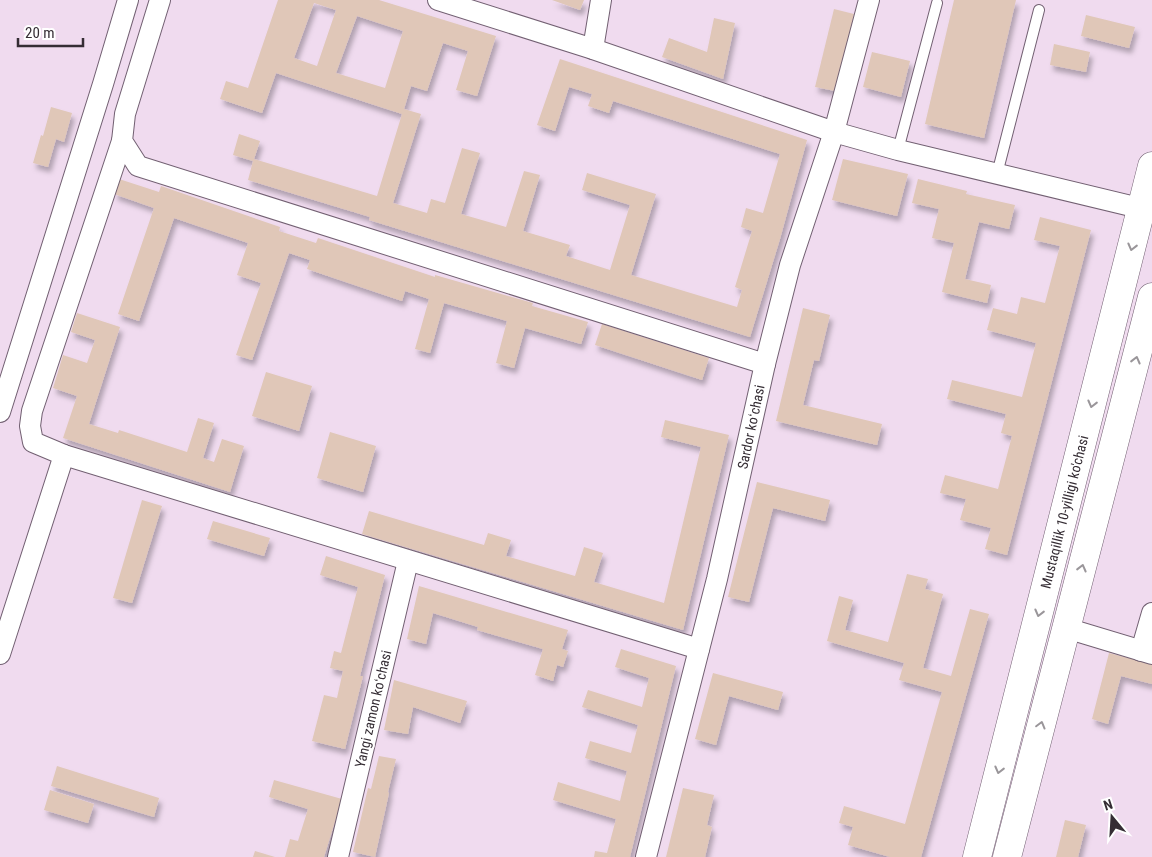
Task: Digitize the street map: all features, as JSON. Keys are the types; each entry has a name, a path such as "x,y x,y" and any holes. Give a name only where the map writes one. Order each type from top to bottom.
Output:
{"main road":[{"name":"Mustaqillik 10-yilligi ko'chasi","path":"978,857 1147,209 1152,166"},
{"path":"1006,857 1152,297"}],"street":[{"path":"0,412 128,0"},
{"path":"160,0 125,114 122,141 32,411 30,426 33,442 64,455 699,649"},
{"path":"438,0 594,49 834,132 898,150 1147,209"},
{"path":"594,49 601,0"},
{"name":"Sardor koʻchasi","path":"646,857 717,579 765,364 790,265 834,132 870,0"},
{"path":"122,141 138,166 765,364"},
{"path":"0,654 64,455"},
{"name":"Yangi zamon koʻchasi","path":"338,857 408,561"},
{"path":"1066,628 1146,653 1152,613"}],"lane":[{"path":"898,150 936,3"},
{"path":"997,174 1038,10"}],"building":[{"path":"278,0 379,0 496,36 477,96 456,90 468,51 443,43 427,91 411,86 404,109 421,114 393,203 427,213 431,199 445,203 462,148 480,153 461,214 506,227 524,171 540,175 523,231 570,245 566,256 610,270 630,205 582,190 587,173 656,194 631,275 737,307 742,290 735,287 752,231 741,227 746,208 763,213 780,154 613,101 609,113 588,106 592,94 569,87 555,131 537,125 560,59 807,140 780,239 750,337 369,220 370,217 248,180 253,161 233,155 239,134 260,141 254,159 377,196 402,114 276,73 262,113 220,99 226,81 248,88","holes":["314,3 336,10 317,66 294,58","357,16 403,31 385,88 336,73"]},
{"path":"552,0 584,0 580,10"},
{"path":"954,0 1016,0 984,138 925,124"},
{"path":"834,9 854,14 835,91 815,87"},
{"path":"1086,15 1135,27 1129,48 1081,36"},
{"path":"714,18 735,23 723,79 662,57 669,38 707,52"},
{"path":"1054,44 1090,52 1086,72 1050,65"},
{"path":"872,52 910,61 901,97 863,87"},
{"path":"51,107 72,113 64,142 56,139 48,167 33,163"},
{"path":"843,159 908,174 897,216 832,200"},
{"path":"119,179 159,192 161,186 280,227 279,231 316,243 318,238 435,277 435,275 533,303 532,306 588,322 581,344 525,328 514,368 496,363 507,321 444,303 430,353 415,349 429,299 405,291 402,301 307,269 310,260 289,253 252,360 236,355 261,283 237,275 248,243 174,218 139,321 118,314 154,208 114,194"},
{"path":"918,179 967,191 966,194 1015,205 1009,229 979,222 965,279 991,285 987,303 942,292 954,243 932,238 939,209 912,203"},
{"path":"1040,217 1091,230 1007,555 985,549 991,528 960,520 966,499 940,493 945,475 998,489 1012,436 1001,433 1006,414 947,399 952,380 1022,397 1036,343 987,330 993,308 1017,314 1021,297 1045,303 1060,246 1034,240"},
{"path":"803,308 830,315 819,361 814,360 803,405 882,424 877,445 776,421"},
{"path":"77,313 120,327 89,424 118,433 119,430 187,452 198,418 214,423 203,458 214,462 222,439 244,446 230,492 63,438 77,396 53,388 63,355 87,363 95,340 71,332"},
{"path":"602,324 709,358 702,380 595,345"},
{"path":"266,372 312,386 299,431 252,416"},
{"path":"665,420 729,435 683,630 362,534 369,511 484,545 488,533 511,540 506,556 575,576 584,547 603,553 594,582 664,603 701,447 661,437"},
{"path":"330,432 376,446 363,492 317,478"},
{"path":"757,482 830,500 825,521 773,508 749,602 728,597"},
{"path":"142,500 162,506 132,603 113,598"},
{"path":"213,521 270,538 264,556 207,539"},
{"path":"326,556 385,575 360,676 363,676 345,749 312,741 324,695 337,698 343,671 330,668 334,651 341,653 358,587 320,575"},
{"path":"907,574 928,579 925,589 943,594 923,668 951,676 970,609 989,614 921,857 890,857 848,845 853,827 839,823 844,806 905,824 942,692 899,680 904,663 827,641 839,596 853,600 845,630 888,642"},
{"path":"419,586 568,630 562,649 568,651 563,667 557,665 553,681 535,675 543,649 477,630 478,627 433,613 426,644 407,639"},
{"path":"621,649 676,666 630,857 594,857 595,851 607,853 616,819 553,800 558,782 620,801 627,771 585,758 590,741 631,753 638,725 582,707 588,690 642,707 649,678 615,667"},
{"path":"1109,653 1152,664 1152,684 1121,676 1108,724 1092,719"},
{"path":"713,673 783,692 778,710 729,696 716,745 695,739"},
{"path":"394,680 467,701 460,723 413,707 408,734 384,730"},
{"path":"379,756 396,759 375,857 353,852 368,788 371,789"},
{"path":"57,766 159,798 154,817 51,786"},
{"path":"274,780 342,799 324,857 285,857 290,839 298,841 308,809 269,797"},
{"path":"683,788 714,795 707,825 712,827 705,857 666,857"},
{"path":"50,790 94,804 88,823 44,810"},
{"path":"1065,820 1086,825 1078,857 1056,857"},
{"path":"255,851 275,857 253,857"}]}
